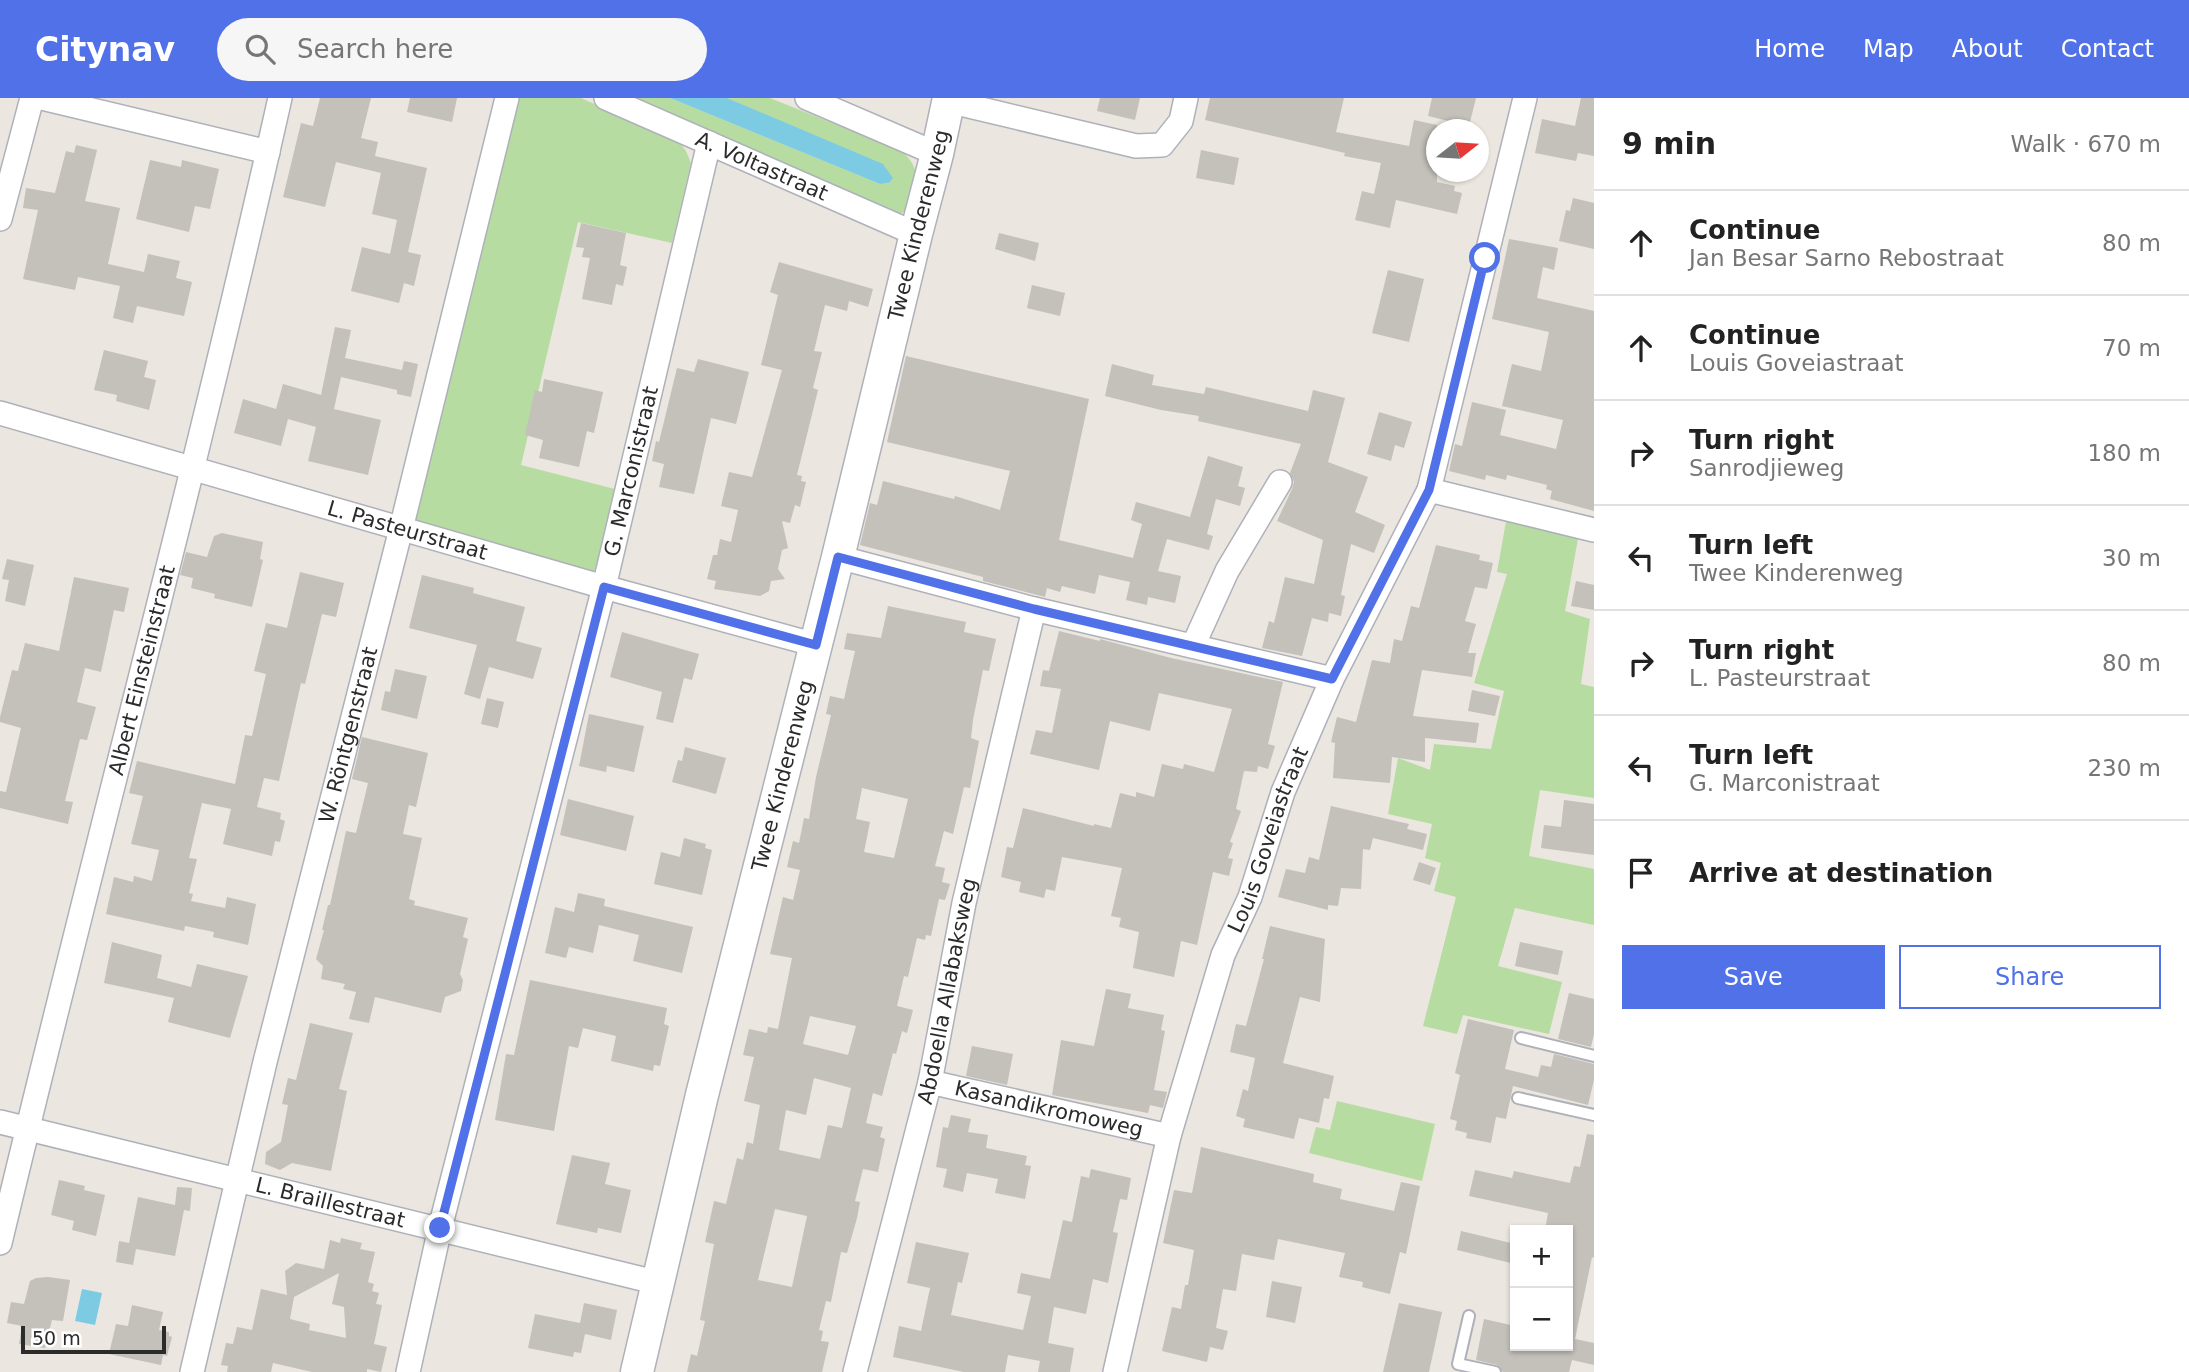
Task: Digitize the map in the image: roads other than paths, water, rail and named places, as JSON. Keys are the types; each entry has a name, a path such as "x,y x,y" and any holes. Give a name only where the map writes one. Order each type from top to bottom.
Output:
{"street":[{"path":"0,219 32,98"},
{"path":"43,98 268,152"},
{"name":"Albert Einsteinstraat","path":"0,1243 56,1007 194,468 280,98"},
{"name":"W. Röntgenstraat","path":"192,1372 265,1062 508,98"},
{"name":"A. Voltastraat","path":"606,98 915,234"},
{"path":"807,98 836,104 937,154"},
{"path":"949,100 1136,146 1162,145 1181,121 1186,98"},
{"name":"Louis Goveiastraat","path":"1115,1372 1169,1136 1223,955 1250,897 1283,792 1332,679 1429,490 1525,98"},
{"name":"Twee Kinderenweg","path":"637,1372 702,1095 838,557 949,100"},
{"name":"G. Marconistraat","path":"408,1372 440,1228 604,587 709,143"},
{"name":"L. Pasteurstraat","path":"0,413 604,587 816,645"},
{"path":"1193,646 1227,571 1280,482"},
{"path":"1429,490 1594,530"},
{"path":"838,557 1034,609 1332,679"},
{"name":"Abdoella Allabaksweg","path":"855,1372 930,1082 964,903 1034,609"},
{"name":"Kasandikromoweg","path":"930,1082 1169,1136"},
{"name":"L. Braillestraat","path":"0,1122 659,1283"}],"lane":[{"path":"1521,1038 1594,1056"},
{"path":"1518,1098 1594,1115"},
{"path":"1469,1316 1458,1364 1495,1372"}],"water":[{"path":"670,98 727,98 883,164 893,178 889,183 880,184"},
{"path":"82,1289 102,1293 95,1325 75,1321"}]}
